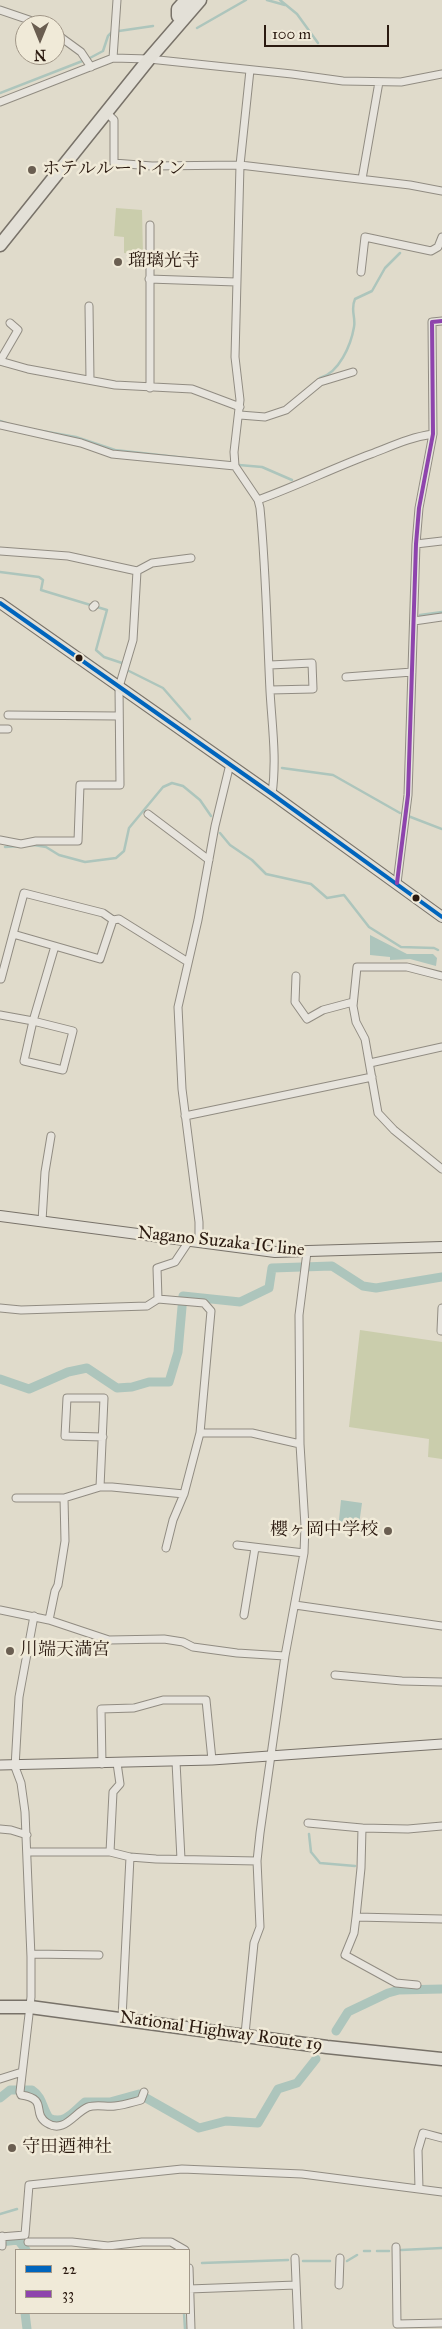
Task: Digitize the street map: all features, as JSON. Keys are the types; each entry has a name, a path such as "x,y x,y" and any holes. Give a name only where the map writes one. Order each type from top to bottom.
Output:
{"highway":[{"path":"178,16 178,9 186,0"},
{"path":"149,59 191,0"},
{"path":"0,245 149,59 200,0"},
{"name":"National Highway Route 19","path":"0,2007 30,2008 122,2018 336,2048 442,2059"}],"main road":[{"path":"0,603 230,764 442,917"},
{"name":"Nagano Suzaka IC line","path":"0,1216 275,1252 442,1247"}],"street":[{"path":"113,58 117,0"},
{"path":"0,10 15,15"},
{"path":"65,40 81,52 91,67"},
{"path":"0,102 113,58 149,59 343,82 401,82 442,74"},
{"path":"250,70 240,165 235,356 240,411 234,452 235,466 258,500 266,573 270,690 276,767 272,794"},
{"path":"362,179 379,82"},
{"path":"106,112 114,120 114,163 152,166 240,165 362,179 442,192"},
{"path":"150,225 150,388"},
{"path":"360,272 365,237 431,251 438,247 442,237"},
{"path":"149,280 236,282"},
{"path":"89,306 90,380"},
{"path":"397,884 408,795 416,544 419,508 433,434 432,322 442,322"},
{"path":"10,323 18,330 0,361 28,369 115,385 192,389 240,411 265,417 286,410 320,382 353,372"},
{"path":"0,425 81,443 112,454 235,466"},
{"path":"258,500 414,437 433,434"},
{"path":"416,544 442,541"},
{"path":"0,551 68,556 137,571 152,563 191,558"},
{"path":"0,840 21,844 36,840 78,841 80,785 120,785 119,687 133,640 137,571"},
{"path":"414,621 442,617"},
{"path":"270,665 312,663 313,689 270,690"},
{"path":"346,677 412,672"},
{"path":"8,715 118,716"},
{"path":"158,1299 157,1268 176,1262 194,1241 198,1222 186,1116 178,1007 230,764"},
{"path":"148,814 209,860"},
{"path":"1,979 24,893 103,913 113,920 119,919 188,962"},
{"path":"13,934 100,959 113,920"},
{"path":"0,1015 34,1021 73,1032 63,1070 24,1061 34,1021 55,946"},
{"path":"442,974 407,967 357,967 353,1002 356,1022 365,1039 378,1113 394,1130 442,1169"},
{"path":"296,976 295,1002 307,1019 323,1010 353,1002"},
{"path":"370,1062 442,1047"},
{"path":"186,1116 372,1077"},
{"path":"42,1221 44,1172 51,1136"},
{"path":"245,2034 254,1943 260,1926 258,1861 285,1656 304,1553 305,1526 300,1444 299,1315 307,1252"},
{"path":"0,1308 21,1310 147,1306 158,1299 204,1303 211,1311 200,1433 184,1494 173,1520 166,1548"},
{"path":"441,1331 442,1308"},
{"path":"100,1487 103,1437 104,1398 67,1398 65,1436 103,1437"},
{"path":"200,1433 252,1433 300,1444"},
{"path":"16,1498 64,1498 100,1487 184,1494"},
{"path":"49,1620 54,1591 58,1585 65,1541 64,1498"},
{"path":"237,1545 304,1553"},
{"path":"244,1615 255,1548"},
{"path":"295,1605 442,1626"},
{"path":"0,1610 49,1620 109,1640 164,1639 183,1642 193,1647 237,1653 285,1656"},
{"path":"34,1616 19,1697 15,1766 21,1783 27,1835 31,1954 30,2008 20,2088 21,2095 32,2096 36,2101 40,2114 49,2124 58,2126 67,2123 88,2107 116,2106 141,2100 144,2092"},
{"path":"335,1675 402,1681 442,1682"},
{"path":"102,1764 101,1709 134,1708 163,1700 206,1700 212,1760"},
{"path":"0,1765 176,1762 442,1744"},
{"path":"176,1762 181,1859"},
{"path":"110,1852 113,1792 120,1784 117,1763"},
{"path":"308,1823 362,1828 408,1829 442,1826"},
{"path":"362,1828 361,1868 354,1934 344,1955 396,1983 413,1987"},
{"path":"0,1829 27,1835"},
{"path":"28,1852 110,1852 130,1857 258,1861"},
{"path":"122,2018 130,1857"},
{"path":"356,1917 442,1919"},
{"path":"31,1954 100,1955"},
{"path":"0,2079 22,2072"},
{"path":"419,2189 418,2150 423,2133 442,2138"},
{"path":"1,2239 25,2235 29,2186 182,2169 302,2174 442,2192"},
{"path":"28,2242 108,2246 142,2242 171,2242 183,2249"},
{"path":"396,2247 398,2324 442,2324"},
{"path":"295,2258 298,2329"},
{"path":"339,2285 340,2258"},
{"path":"190,2289 296,2285"},
{"path":"190,2309 191,2329"}],"green space":[{"path":"116,208 142,210 143,255 124,253 124,237 114,236"},
{"path":"360,1330 442,1342 442,1459 428,1457 429,1439 349,1427"}],"shaded area":[{"path":"370,935 407,954 433,954 437,958 436,966 410,959 390,960 390,957 370,955"},
{"path":"341,1500 362,1503 358,1532 338,1530"}],"waterway":[{"path":"197,28 246,0"},
{"path":"267,0 285,5"},
{"path":"280,0 297,14 318,43"},
{"path":"88,59 103,51 108,36 112,32 153,26"},
{"path":"0,93 85,60"},
{"path":"320,378 333,370 347,350 354,327 353,307 355,299 372,291 385,268 400,253"},
{"path":"0,421 9,424"},
{"path":"36,430 76,437 115,450 203,460"},
{"path":"239,465 262,467 292,480"},
{"path":"0,572 39,577 43,580 41,590 107,610 96,650 104,657 122,663"},
{"path":"420,615 442,612"},
{"path":"129,671 163,688 190,719"},
{"path":"282,768 333,775 400,813"},
{"path":"5,847 34,845 46,847 59,855 85,862 116,858 124,851 129,828 163,787 172,783 183,786 200,800 211,816"},
{"path":"408,816 442,829"},
{"path":"220,833 230,845 252,860 266,874 311,884 327,898 344,895 369,927 401,947 434,948 438,950"},
{"path":"0,1379 29,1389 68,1372 87,1368 117,1388 132,1387 149,1382 169,1382 178,1352 183,1296 240,1302 269,1288 272,1268 332,1266 363,1286 376,1288 442,1277"},
{"path":"309,1834 311,1852 320,1863 355,1866"},
{"path":"336,2031 348,2012 388,1993 399,1990 442,1989"},
{"path":"0,2098 10,2090 32,2090 40,2099 49,2118 60,2120 64,2119 85,2102 110,2102 139,2094 199,2128 226,2121 258,2123 278,2089 297,2083 316,2059"},
{"path":"0,2214 17,2209"},
{"path":"0,2242 18,2240 25,2249"},
{"path":"401,2250 442,2248"},
{"path":"364,2251 370,2251"},
{"path":"377,2251 389,2251"},
{"path":"347,2261 357,2255"},
{"path":"202,2263 288,2260"},
{"path":"303,2261 330,2261"},
{"path":"25,2314 27,2329"},
{"path":"184,2314 185,2329"}],"transit line":[{"name":"33","path":"397,883 408,795 416,544 419,508 433,434 432,322 442,321"},
{"name":"22","path":"0,603 272,794 442,917"}],"place":[{"name":"ホテルルートイン","path":"32,170"},
{"name":"瑠璃光寺","path":"118,262"},
{"name":"櫻ヶ岡中学校","path":"388,1531"},
{"name":"川端天満宮","path":"10,1651"},
{"name":"守田迺神社","path":"12,2148"}]}
